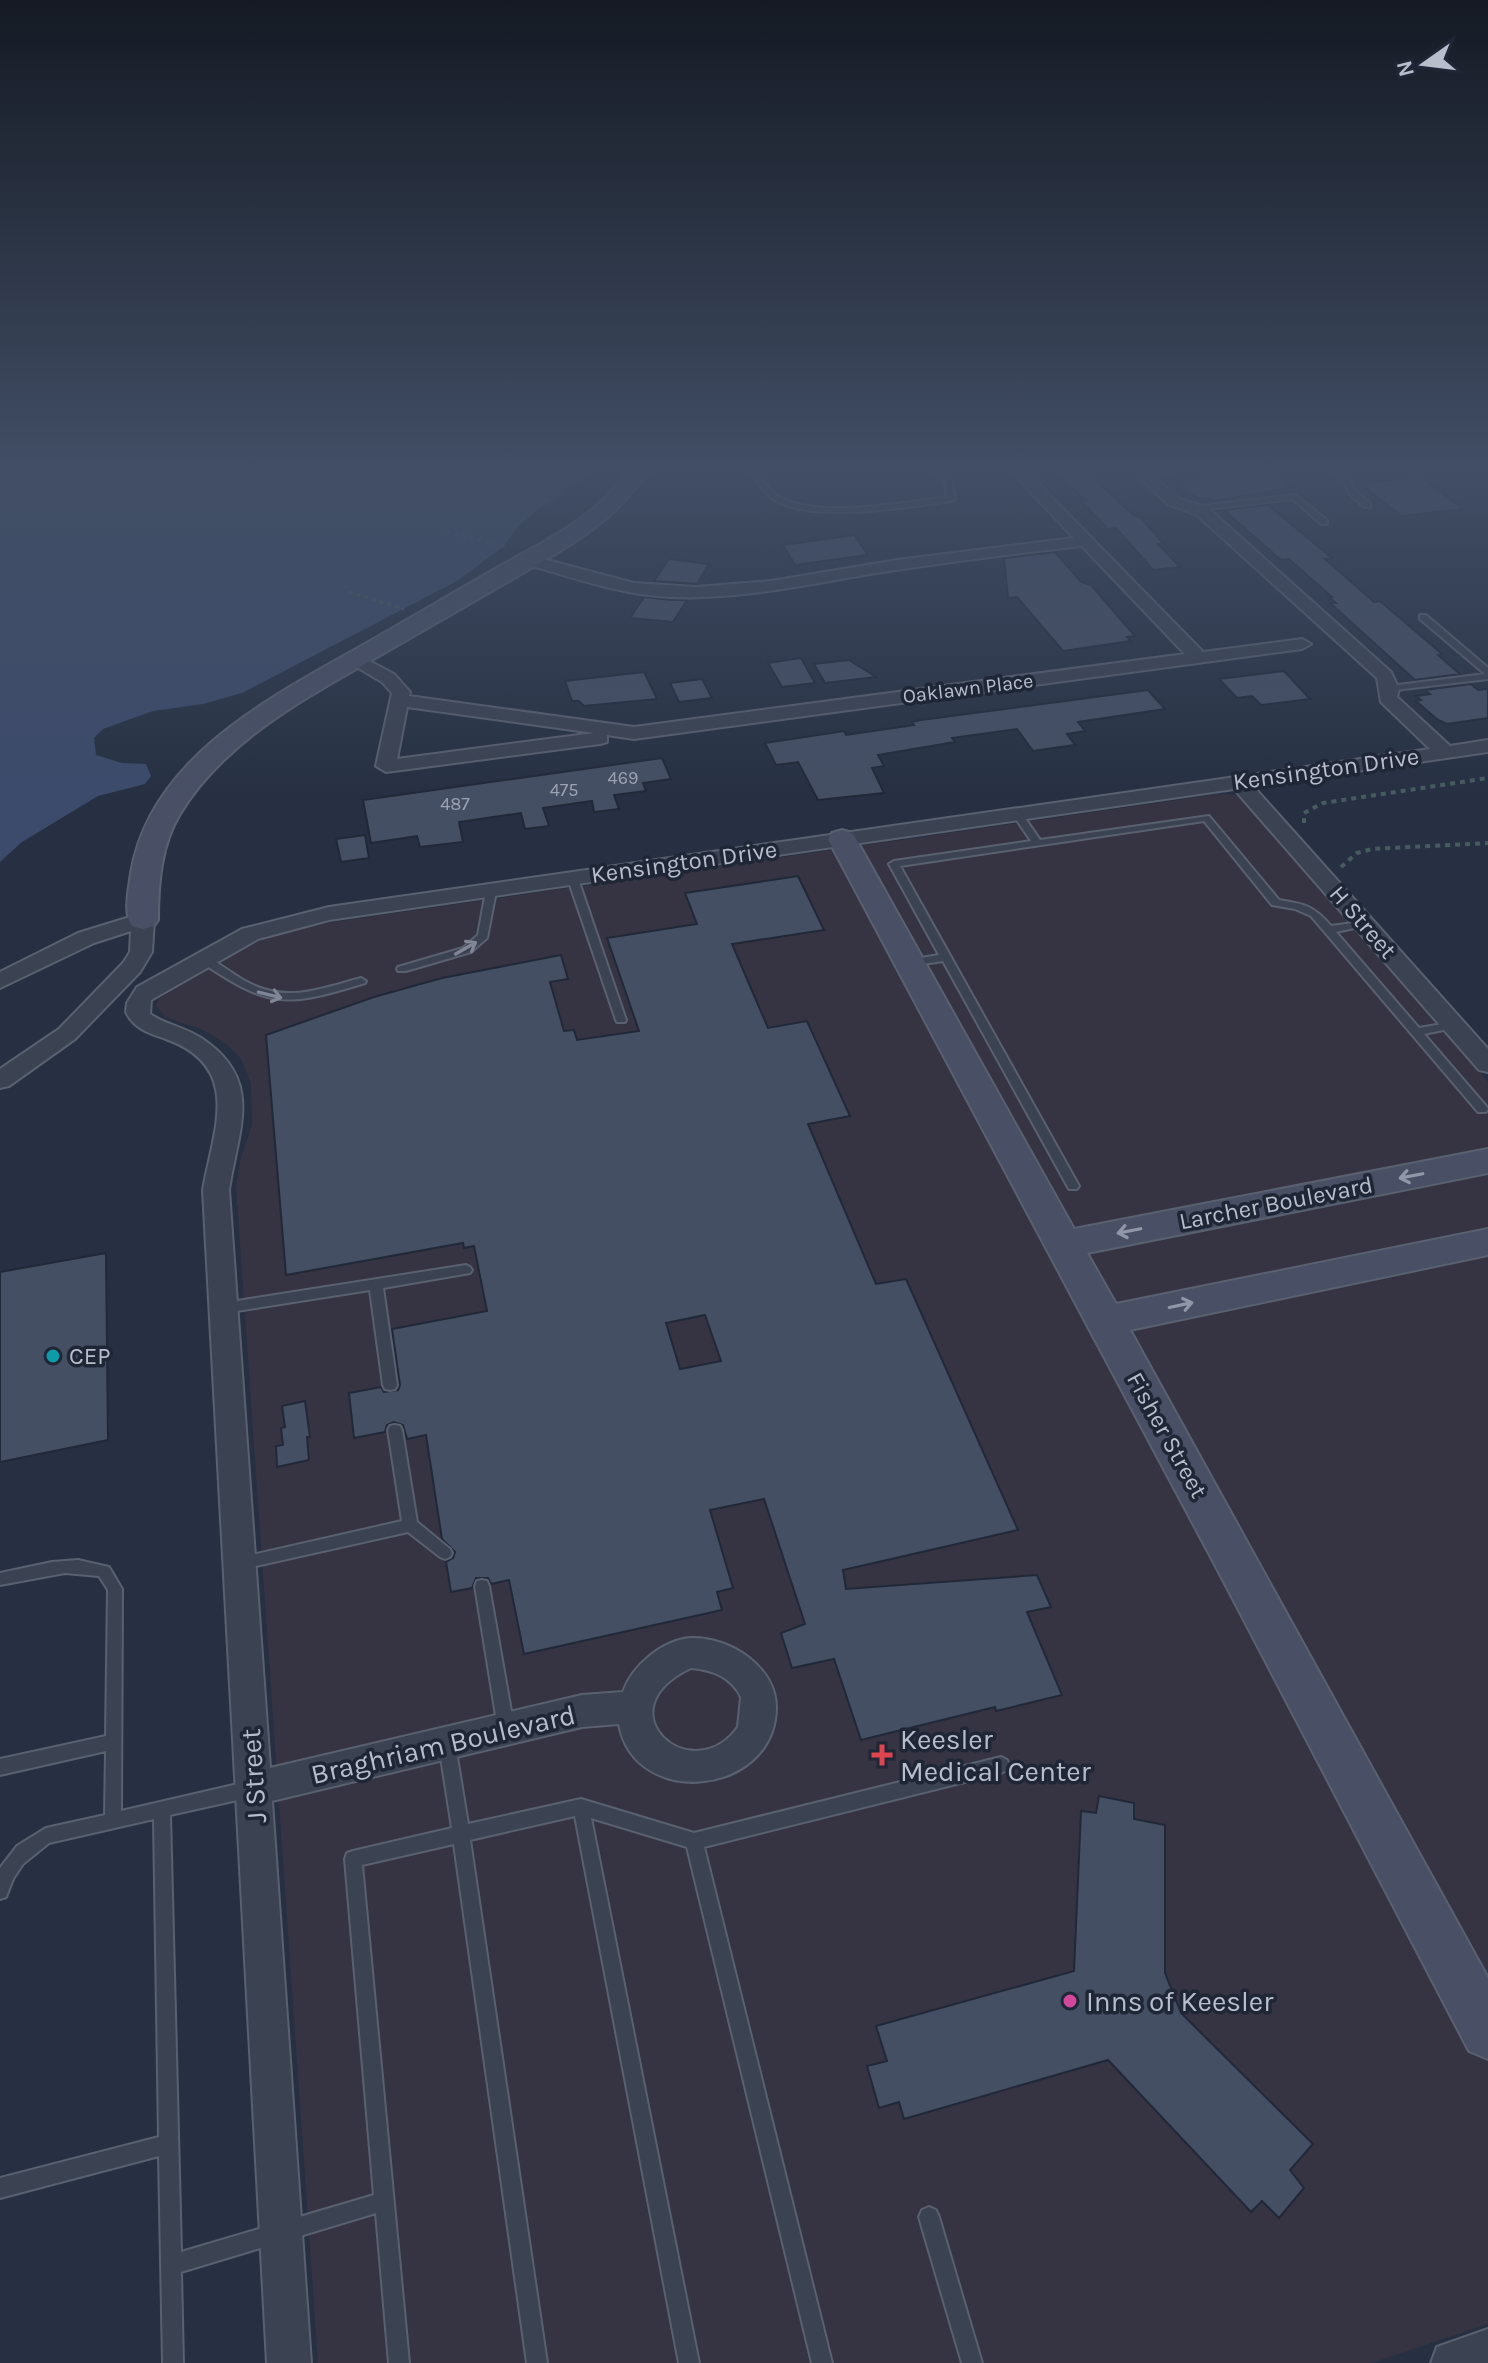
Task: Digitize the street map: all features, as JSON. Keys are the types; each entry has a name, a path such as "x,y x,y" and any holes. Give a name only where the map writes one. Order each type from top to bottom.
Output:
{"street":[{"path":"0,1080 67,1034 132,967 141,952 143,884 152,845 166,814 209,760 304,689 485,576"},
{"path":"588,576 611,584 667,592 704,593 836,576"},
{"path":"1121,576 1198,657"},
{"path":"1274,576 1385,676 1390,689 1388,698 1445,752"},
{"name":"Oaklawn Place","path":"634,733 398,700 386,766 634,733 1198,657 1302,644"},
{"path":"356,659 398,687 401,692 398,700"},
{"name":"Kensington Drive","path":"216,1190 219,1162 230,1131 233,1101 230,1084 205,1051 185,1038 143,1020 137,1005 145,992 250,934 279,924 491,891 1488,746"},
{"name":"H Street","path":"1238,781 1488,1064"},
{"name":"Fisher Street","path":"842,839 928,960 1064,1244 1488,2032"},
{"path":"0,981 86,938 143,931"},
{"name":"Larcher Boulevard","path":"1064,1244 1488,1161"},
{"name":"J Street","path":"216,1190 289,2363"},
{"path":"1105,1321 1488,1242"},
{"name":"Braghriam Boulevard","path":"254,1788 582,1711 634,1707"},
{"path":"1453,2363 1488,2351"}],"lane":[{"path":"1423,617 1488,674"},
{"path":"1390,689 1488,674"},
{"path":"1017,813 1037,843"},
{"path":"1073,1186 928,960 894,864 1206,818 1276,903 1297,906 1315,914 1482,1109"},
{"path":"573,879 621,1020"},
{"path":"402,969 467,950 483,936 491,891"},
{"path":"1328,930 1364,923"},
{"path":"202,958 241,985 282,998 307,997 361,981"},
{"path":"1417,1032 1454,1025"},
{"path":"224,1308 466,1270"},
{"path":"376,1285 390,1385"},
{"path":"395,1430 410,1525 445,1553"},
{"path":"240,1564 410,1525"},
{"path":"0,1579 63,1566 87,1565 104,1571 115,1589 113,1820"},
{"path":"482,1586 506,1728"},
{"path":"0,1767 113,1742"},
{"path":"447,1743 537,2363"},
{"path":"399,2363 353,1859 581,1807 694,1841 1001,1765"},
{"path":"0,1891 3,1877 22,1850 46,1836 254,1788"},
{"path":"581,1807 689,2363"},
{"path":"162,1809 173,2363"},
{"path":"694,1841 822,2363"},
{"path":"0,2188 169,2144"},
{"path":"171,2265 385,2201"},
{"path":"929,2217 972,2363"}],"path":[{"path":"349,592 417,613"},
{"path":"1309,832 1302,819 1304,813 1323,803 1488,778"},
{"path":"1341,867 1357,853 1372,849 1488,843"},
{"path":"1330,856 1348,875"}],"shaded area":[{"name":"Keesler Medical Center","path":"1219,794 1236,795 1242,800 1488,1082 1488,2324 1372,2363 318,2363 236,1186 240,1161 252,1125 251,1083 241,1059 228,1045 203,1030 165,1017 156,1005 160,998 246,947 276,934 320,924"}],"water":[{"path":"0,576 463,576 242,693 203,704 153,711 103,729 94,738 96,755 122,763 146,764 151,776 145,784 98,796 22,842 0,862"}],"building":[{"path":"657,576 702,576 697,584 654,581"},
{"path":"1006,576 1076,576 1081,582 1091,585 1135,636 1127,637 1131,641 1063,651 1017,597 1008,598"},
{"path":"1309,576 1345,576 1374,602 1380,601 1442,654 1438,655 1460,674 1415,680 1330,603 1336,603 1329,597 1332,597"},
{"path":"644,597 687,600 673,622 630,618"},
{"path":"801,658 815,683 782,687 768,663"},
{"path":"849,660 876,677 825,683 814,664"},
{"path":"1284,671 1310,699 1261,705 1252,696 1237,698 1219,679"},
{"path":"644,672 657,699 584,706 579,701 572,701 565,681"},
{"path":"702,679 712,698 679,702 670,683"},
{"path":"1471,684 1478,690 1488,689 1488,718 1447,724 1416,701 1421,700 1416,696 1430,694 1425,690"},
{"path":"1148,690 1165,709 1078,722 1085,731 1067,734 1075,745 1033,751 1017,729 952,738 955,742 878,755 884,766 872,768 884,793 818,800 798,762 776,765 765,743 844,731 846,735 914,725 912,722 921,720"},
{"path":"662,758 671,779 643,783 646,791 614,795 619,809 594,812 592,801 543,808 549,826 525,829 521,813 459,822 463,842 420,847 417,836 371,843 363,800"},
{"path":"365,835 369,858 341,862 336,839"},
{"path":"798,876 824,930 732,944 768,1028 807,1021 850,1116 808,1124 876,1284 906,1279 1018,1530 843,1570 846,1589 1037,1575 1051,1607 1027,1612 1062,1695 996,1711 995,1707 861,1740 834,1659 792,1668 781,1633 805,1624 764,1499 710,1510 733,1588 717,1592 722,1610 524,1654 509,1580 491,1584 488,1578 476,1578 472,1588 451,1592 446,1562 453,1558 455,1552 442,1539 426,1435 407,1439 403,1425 394,1422 387,1425 385,1432 354,1438 349,1393 381,1387 384,1392 398,1390 400,1385 392,1329 487,1311 474,1246 464,1248 463,1243 286,1275 266,1035 374,997 442,978 561,955 568,979 550,982 564,1031 574,1030 577,1040 639,1031 607,938 697,924 685,893","holes":["705,1315 721,1361 680,1369 666,1323"]},
{"name":"CEP","path":"106,1253 108,1440 0,1462 0,1272"},
{"path":"305,1401 310,1437 307,1437 309,1460 277,1467 276,1446 283,1445 281,1428 285,1427 282,1406"},
{"name":"Inns of Keesler","path":"1099,1796 1134,1803 1134,1819 1165,1825 1165,1973 1181,2013 1313,2144 1290,2170 1304,2188 1279,2218 1262,2201 1251,2212 1108,2060 904,2119 899,2102 879,2108 867,2066 887,2061 876,2026 1074,1971 1081,1811 1096,1813"}],"place":[{"name":"CEP","path":"53,1356"},
{"name":"Keesler Medical Center","path":"882,1755"},
{"name":"Inns of Keesler","path":"1070,2001"}]}
